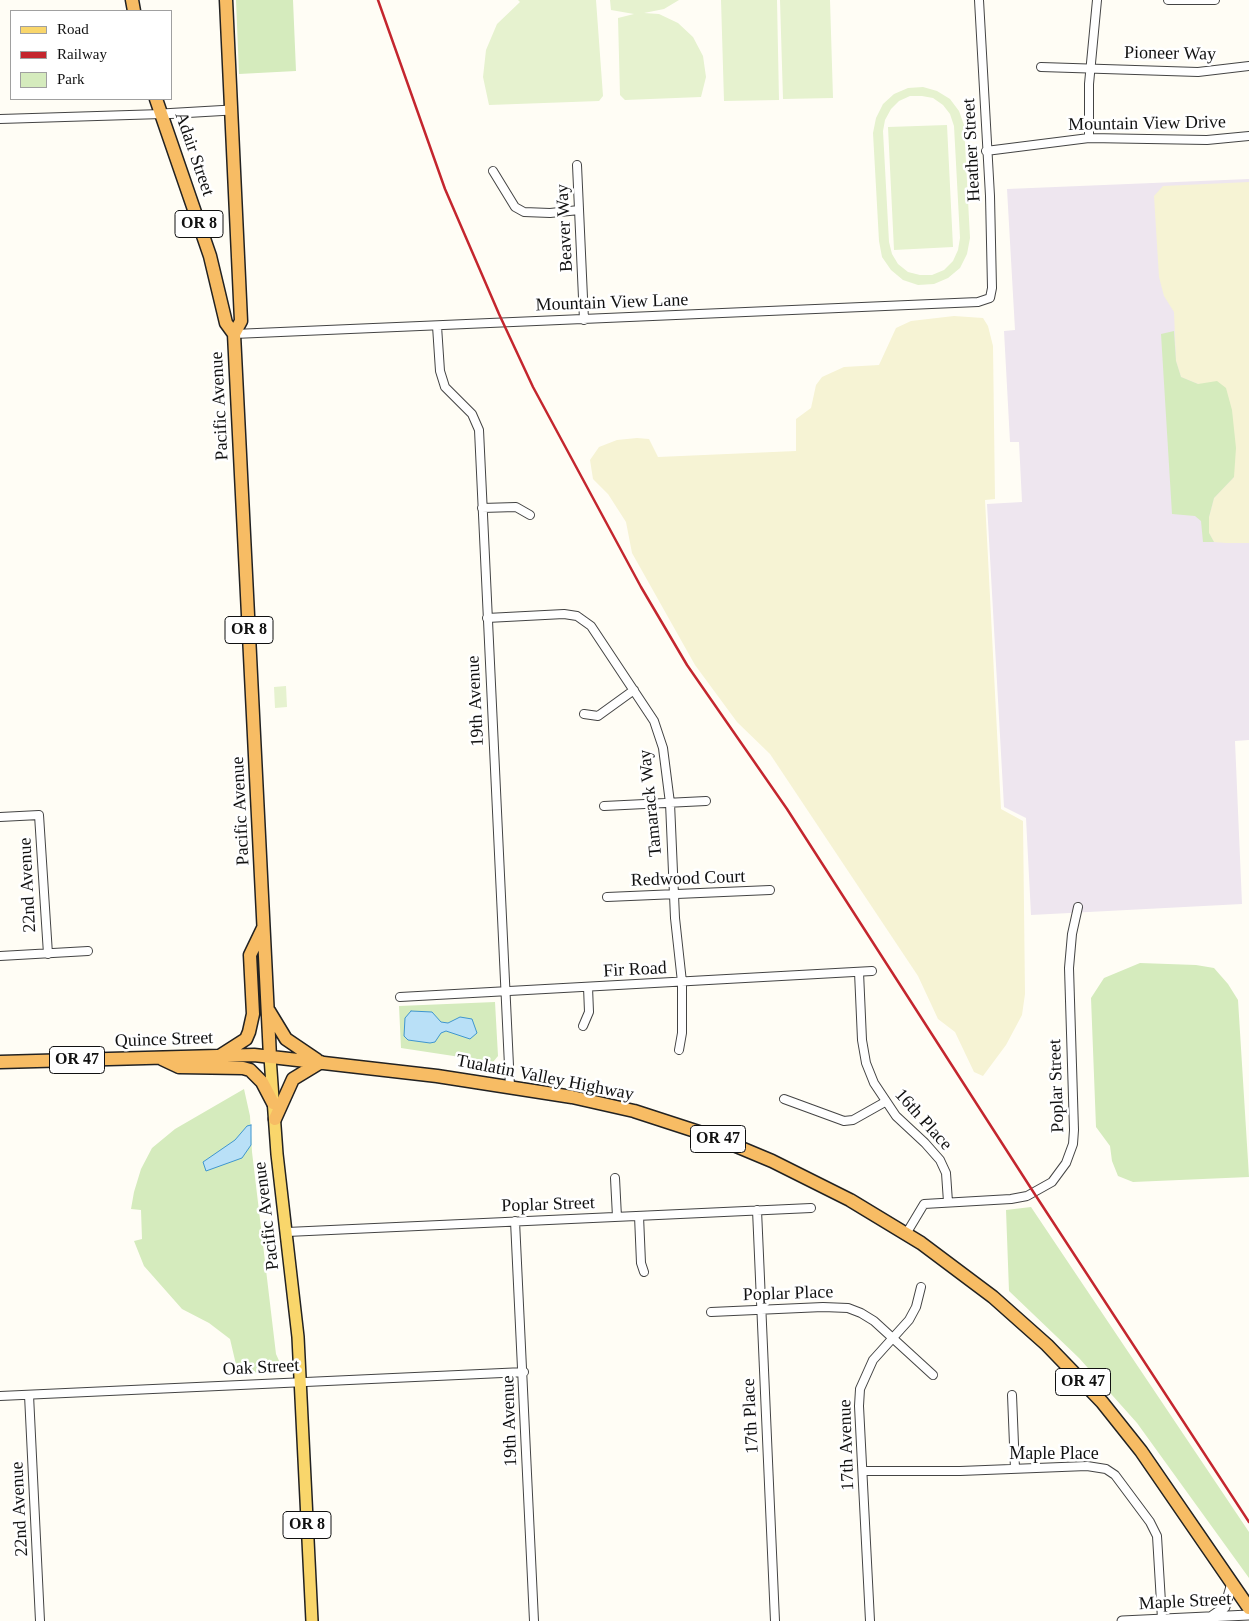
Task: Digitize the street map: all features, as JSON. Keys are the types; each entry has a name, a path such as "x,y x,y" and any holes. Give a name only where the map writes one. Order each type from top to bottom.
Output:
{"highway":[{"name":"Pacific Avenue","path":"226,0 241,321 234,334 270,1057"},
{"name":"Adair Street","path":"156,100 210,256 226,323 234,334"},
{"path":"221,1056 246,1039 250,1032 253,1014 250,955 264,926"},
{"path":"268,1011 286,1039 296,1048 321,1062 293,1079 275,1120"},
{"path":"160,1057 179,1067 224,1066 250,1070 262,1082 273,1102"},
{"name":"Quince Street","path":"0,1062 160,1057 270,1057"},
{"name":"Tualatin Valley Highway","path":"270,1057 510,1087 572,1097 627,1110 718,1138 819,1184 906,1234 952,1265 1020,1321 1102,1402 1162,1478 1249,1608"}],"main road":[{"name":"Pacific Avenue","path":"270,1057 301,1381 312,1621"}],"street":[{"name":"Heather Street","path":"979,0 992,288 990,298"},
{"path":"1089,138 1091,67 1096,0"},
{"path":"1168,0 1215,0"},
{"name":"Pioneer Way","path":"1041,67 1091,67 1198,72 1249,66"},
{"path":"0,119 231,110"},
{"name":"Mountain View Drive","path":"986,151 1089,138 1207,140 1249,136"},
{"name":"Beaver Way","path":"577,165 584,320"},
{"path":"493,171 515,207 524,212 550,213 579,210"},
{"name":"Mountain View Lane","path":"234,334 978,302 990,298"},
{"name":"19th Avenue","path":"438,326 440,371 445,387 472,414 478,430 510,1087"},
{"path":"482,508 516,508 530,515"},
{"name":"Tamarack Way","path":"488,618 564,614 577,616 591,626 654,721 663,748 670,803 674,894 682,982 682,1034 679,1050"},
{"path":"584,714 598,716 634,690"},
{"path":"604,806 706,801"},
{"name":"22nd Avenue","path":"0,817 39,815 48,954"},
{"name":"Redwood Court","path":"607,897 770,890"},
{"name":"Poplar Street","path":"906,1234 924,1204 1012,1200 1027,1196 1052,1182 1066,1163 1073,1144 1074,1130 1069,954 1078,907"},
{"path":"0,956 88,951"},
{"name":"Fir Road","path":"400,997 872,971"},
{"name":"16th Place","path":"859,972 862,1040 866,1063 874,1083 885,1102 896,1116 940,1160 946,1173 948,1202"},
{"path":"583,1026 589,1012 588,987"},
{"path":"784,1099 844,1121 853,1120 885,1102"},
{"path":"615,1178 616,1217"},
{"name":"Poplar Street","path":"287,1232 811,1208"},
{"name":"17th Place","path":"757,1210 775,1621"},
{"path":"639,1216 644,1272"},
{"name":"19th Avenue","path":"515,1221 524,1372 534,1621"},
{"name":"17th Avenue","path":"870,1621 860,1389 873,1360 913,1314 921,1286"},
{"name":"Poplar Place","path":"711,1312 823,1307 848,1308 862,1313 933,1375"},
{"name":"Oak Street","path":"0,1396 524,1372"},
{"name":"22nd Avenue","path":"29,1395 40,1621"},
{"path":"1012,1395 1015,1469"},
{"name":"Maple Place","path":"863,1471 1095,1466 1106,1469 1115,1475 1150,1522 1157,1536 1162,1619"},
{"path":"1212,1617 1225,1607 1232,1583"},
{"name":"Maple Street","path":"1122,1621 1249,1615"}],"shaded area":[{"path":"1249,179 1249,740 1235,741 1242,904 1031,915 1026,818 1004,807 987,504 1022,502 1019,442 1010,442 1004,331 1015,330 1007,189"},
{"path":"1249,182 1249,543 1226,543 1214,542 1209,533 1209,517 1214,498 1234,477 1198,384 1181,377 1176,361 1174,312 1164,296 1159,277 1154,196 1163,186"},
{"path":"954,316 983,318 988,326 993,346 995,499 985,500 1001,809 1023,821 1025,994 1022,1015 1006,1045 983,1076 974,1072 955,1032 938,1019 918,976 770,754 737,722 695,665 632,553 626,522 608,494 593,479 590,460 599,447 617,440 637,438 649,439 658,457 796,451 796,419 811,408 816,385 822,377 844,367 879,365 896,328 911,321"}],"green space":[{"path":"236,0 293,0 296,71 239,74"},
{"path":"518,0 596,0 603,96 599,101 489,105 483,77 486,50 497,24 520,2"},
{"path":"610,0 679,0 664,9 644,13 659,14 678,23 693,37 703,56 706,77 701,97 625,100 620,95 618,18 634,14 611,10"},
{"path":"721,0 777,0 779,100 724,101"},
{"path":"780,0 830,0 833,98 783,99"},
{"path":"923,87 937,91 950,99 959,111 964,125 970,238 967,254 960,268 948,278 934,284 918,285 903,280 891,270 882,257 879,241 873,133 876,118 883,104 894,94 908,88","holes":["910,96 933,98 943,105 950,114 954,126 960,238 958,250 953,261 944,270 932,275 908,272 898,264 892,254 889,242 883,131 885,120 891,109 899,101"]},
{"path":"947,125 953,247 894,250 888,127"},
{"path":"1174,331 1176,361 1181,377 1198,384 1217,381 1226,388 1232,410 1236,448 1234,477 1214,498 1209,517 1209,533 1214,542 1203,542 1201,521 1195,516 1172,514 1161,334"},
{"path":"286,686 287,707 275,708 274,687"},
{"path":"1140,963 1196,965 1214,968 1228,984 1238,1000 1249,1177 1133,1182 1118,1176 1112,1161 1110,1146 1096,1127 1091,998 1104,978"},
{"path":"495,1002 498,1056 493,1062 401,1048 399,1006"},
{"path":"244,1089 250,1116 252,1152 276,1354 280,1363 276,1372 238,1373 230,1339 209,1323 182,1309 144,1266 134,1241 142,1239 141,1210 131,1209 134,1192 141,1169 152,1148 175,1129"},
{"path":"1031,1207 1249,1532 1249,1578 1137,1423 1079,1358 1009,1291 1006,1210"}],"water":[{"path":"411,1011 432,1012 441,1022 448,1023 460,1017 472,1019 477,1033 470,1039 446,1031 441,1033 435,1042 408,1040 404,1036 405,1018"},
{"path":"251,1125 251,1145 242,1158 206,1171 203,1162 235,1140 247,1126"}],"railway":[{"path":"378,0 445,189 499,314 533,387 641,587 687,665 787,809 1034,1193 1249,1522"}]}
